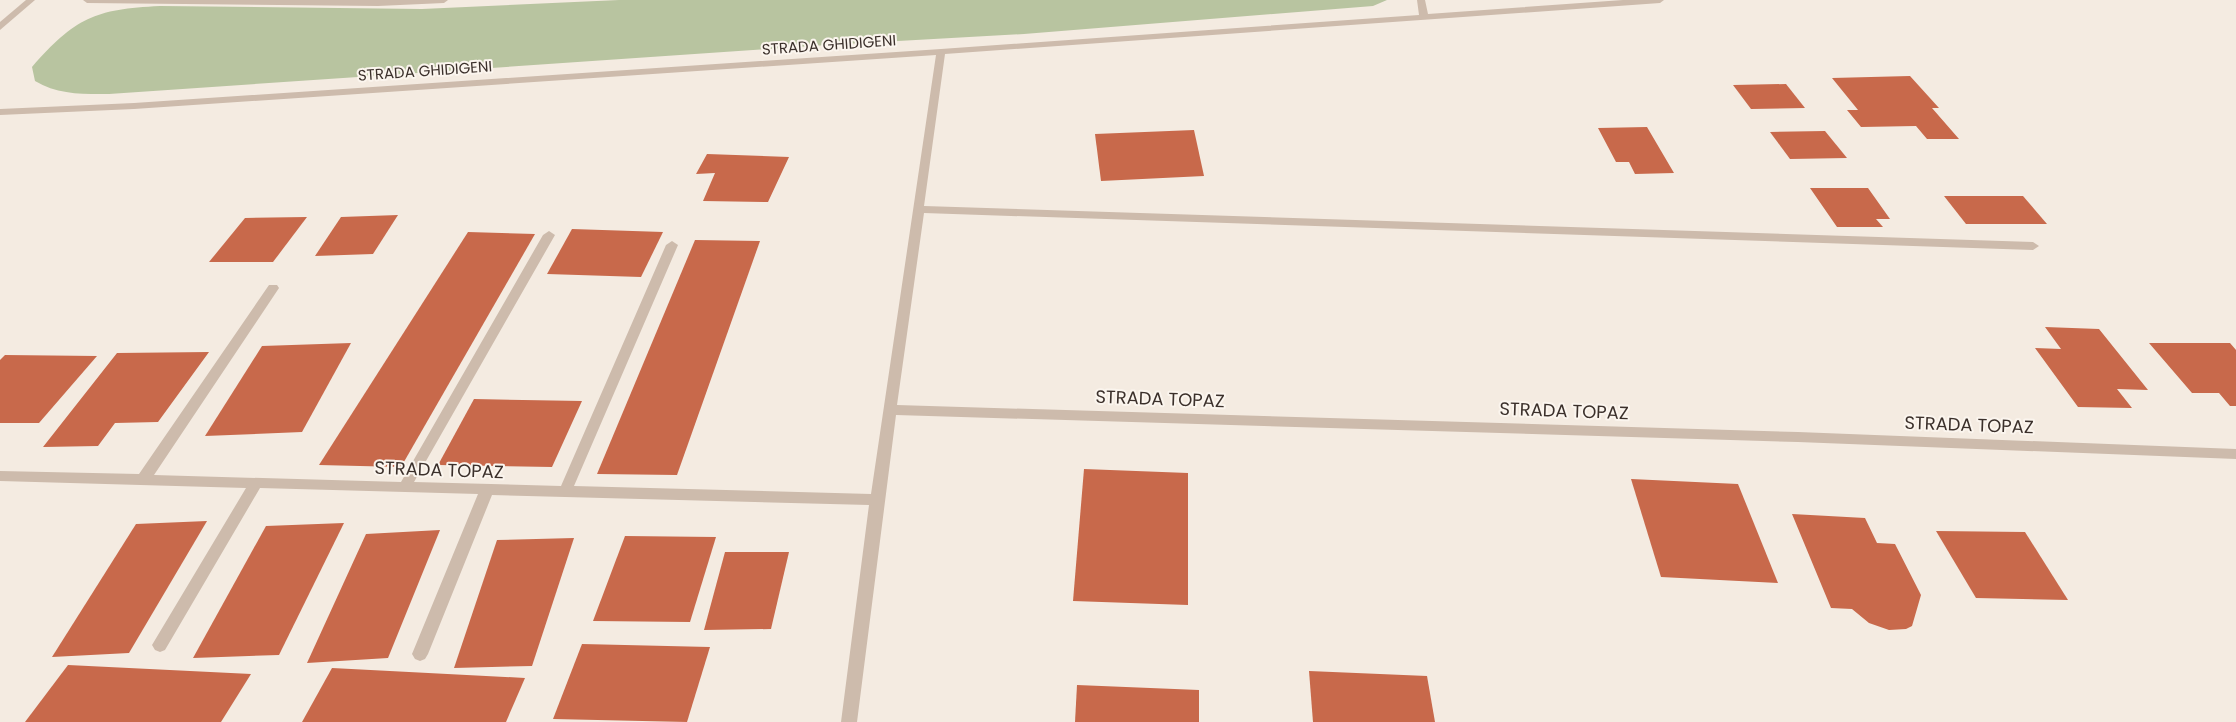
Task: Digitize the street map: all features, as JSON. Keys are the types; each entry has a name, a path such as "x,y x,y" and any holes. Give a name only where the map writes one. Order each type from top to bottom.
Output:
{"street":[{"path":"0,27 31,0"},
{"path":"87,0 368,2 444,0"},
{"path":"1421,0 1424,18"},
{"name":"STRADA GHIDIGENI","path":"0,112 134,106 942,52 1660,0"},
{"path":"849,722 877,500 892,410 917,209 942,52"},
{"path":"917,209 2033,246"},
{"path":"404,488 548,235"},
{"path":"564,492 672,245"},
{"path":"143,480 273,288"},
{"name":"STRADA TOPAZ","path":"892,410 1798,437 2236,454"},
{"name":"STRADA TOPAZ","path":"0,476 877,500"},
{"path":"160,645 256,483"},
{"path":"420,654 487,490"}],"green space":[{"path":"619,0 1387,0 1373,6 1024,34 827,45 109,94 71,93 44,86 35,81 32,67 61,37 88,19 102,14 138,7 422,9"}],"building":[{"path":"1910,76 1939,108 1932,108 1959,139 1927,139 1916,126 1861,127 1847,110 1858,110 1832,78"},
{"path":"1786,84 1805,108 1751,109 1733,85"},
{"path":"1647,127 1674,173 1635,174 1629,162 1616,162 1598,128"},
{"path":"1194,130 1204,176 1101,181 1095,134"},
{"path":"1825,131 1847,158 1790,159 1770,132"},
{"path":"707,154 789,157 768,202 703,201 715,173 696,174"},
{"path":"1810,188 1868,188 1890,219 1876,219 1883,227 1837,227"},
{"path":"1944,196 2023,196 2047,224 1966,224"},
{"path":"398,215 373,254 315,256 341,217"},
{"path":"307,217 273,262 209,262 245,218"},
{"path":"572,229 663,232 641,277 547,274"},
{"path":"468,232 535,234 401,467 319,465"},
{"path":"695,240 760,241 677,475 597,474"},
{"path":"2045,327 2099,329 2148,390 2117,389 2132,408 2078,407 2035,348 2061,349"},
{"path":"351,343 302,432 205,436 262,346"},
{"path":"2149,343 2230,343 2236,350 2236,406 2230,406 2219,393 2192,393"},
{"path":"209,352 158,422 115,423 98,446 43,447 117,353"},
{"path":"5,355 97,356 39,423 0,423 0,360"},
{"path":"474,399 582,401 552,467 438,465"},
{"path":"1084,469 1188,473 1188,605 1073,601"},
{"path":"1631,479 1738,484 1778,583 1661,577"},
{"path":"1792,514 1865,518 1877,543 1895,544 1921,595 1912,626 1906,629 1889,630 1869,623 1852,609 1831,608"},
{"path":"207,521 129,653 52,657 136,524"},
{"path":"344,523 279,655 193,658 266,526"},
{"path":"440,530 388,658 307,663 366,534"},
{"path":"1936,531 2025,532 2068,600 1976,598"},
{"path":"625,536 716,537 690,622 593,621"},
{"path":"574,538 532,666 454,668 497,540"},
{"path":"725,552 789,552 771,629 704,630"},
{"path":"582,644 710,647 687,722 553,719"},
{"path":"68,665 251,674 221,722 25,722"},
{"path":"332,668 525,678 506,722 302,722"},
{"path":"1309,671 1427,676 1435,722 1313,722"},
{"path":"1077,685 1199,690 1199,722 1075,722"}]}
